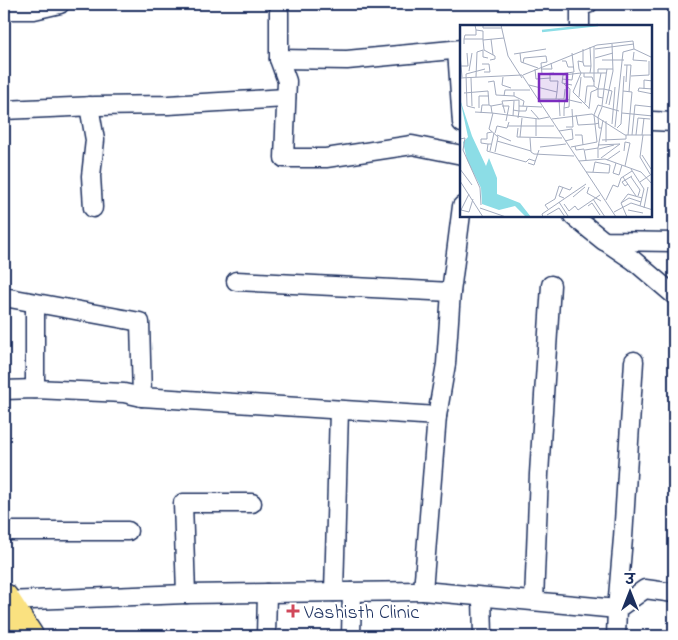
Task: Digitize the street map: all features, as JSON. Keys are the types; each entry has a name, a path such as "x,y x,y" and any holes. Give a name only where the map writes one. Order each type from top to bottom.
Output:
{"highway":[{"path":"5,600 29,636"}],"street":[{"path":"4,10 34,10 60,4"},
{"path":"580,25 580,5 588,4"},
{"path":"280,12 279,59 287,80 284,158 326,158 412,145 460,155"},
{"path":"279,59 347,60 459,50 460,74"},
{"path":"4,110 168,105 286,98"},
{"path":"89,106 94,140 91,176 93,208"},
{"path":"653,121 674,122"},
{"path":"423,591 437,416 446,364 451,292 460,218"},
{"path":"575,218 632,260 674,295"},
{"path":"604,241 674,242"},
{"path":"236,281 451,292"},
{"path":"534,601 539,474 551,285"},
{"path":"4,297 140,322 142,397"},
{"path":"36,303 36,389"},
{"path":"616,636 634,360"},
{"path":"4,390 36,389 124,393 142,397 437,416"},
{"path":"334,592 339,410"},
{"path":"186,594 183,503 252,503"},
{"path":"4,531 128,531"},
{"path":"5,600 186,594 423,591 617,609 645,590 674,592"},
{"path":"350,636 352,592"},
{"path":"266,636 267,593"},
{"path":"482,597 483,636"}],"place":[{"name":"Vashisth Clinic","path":"293,611"}]}
